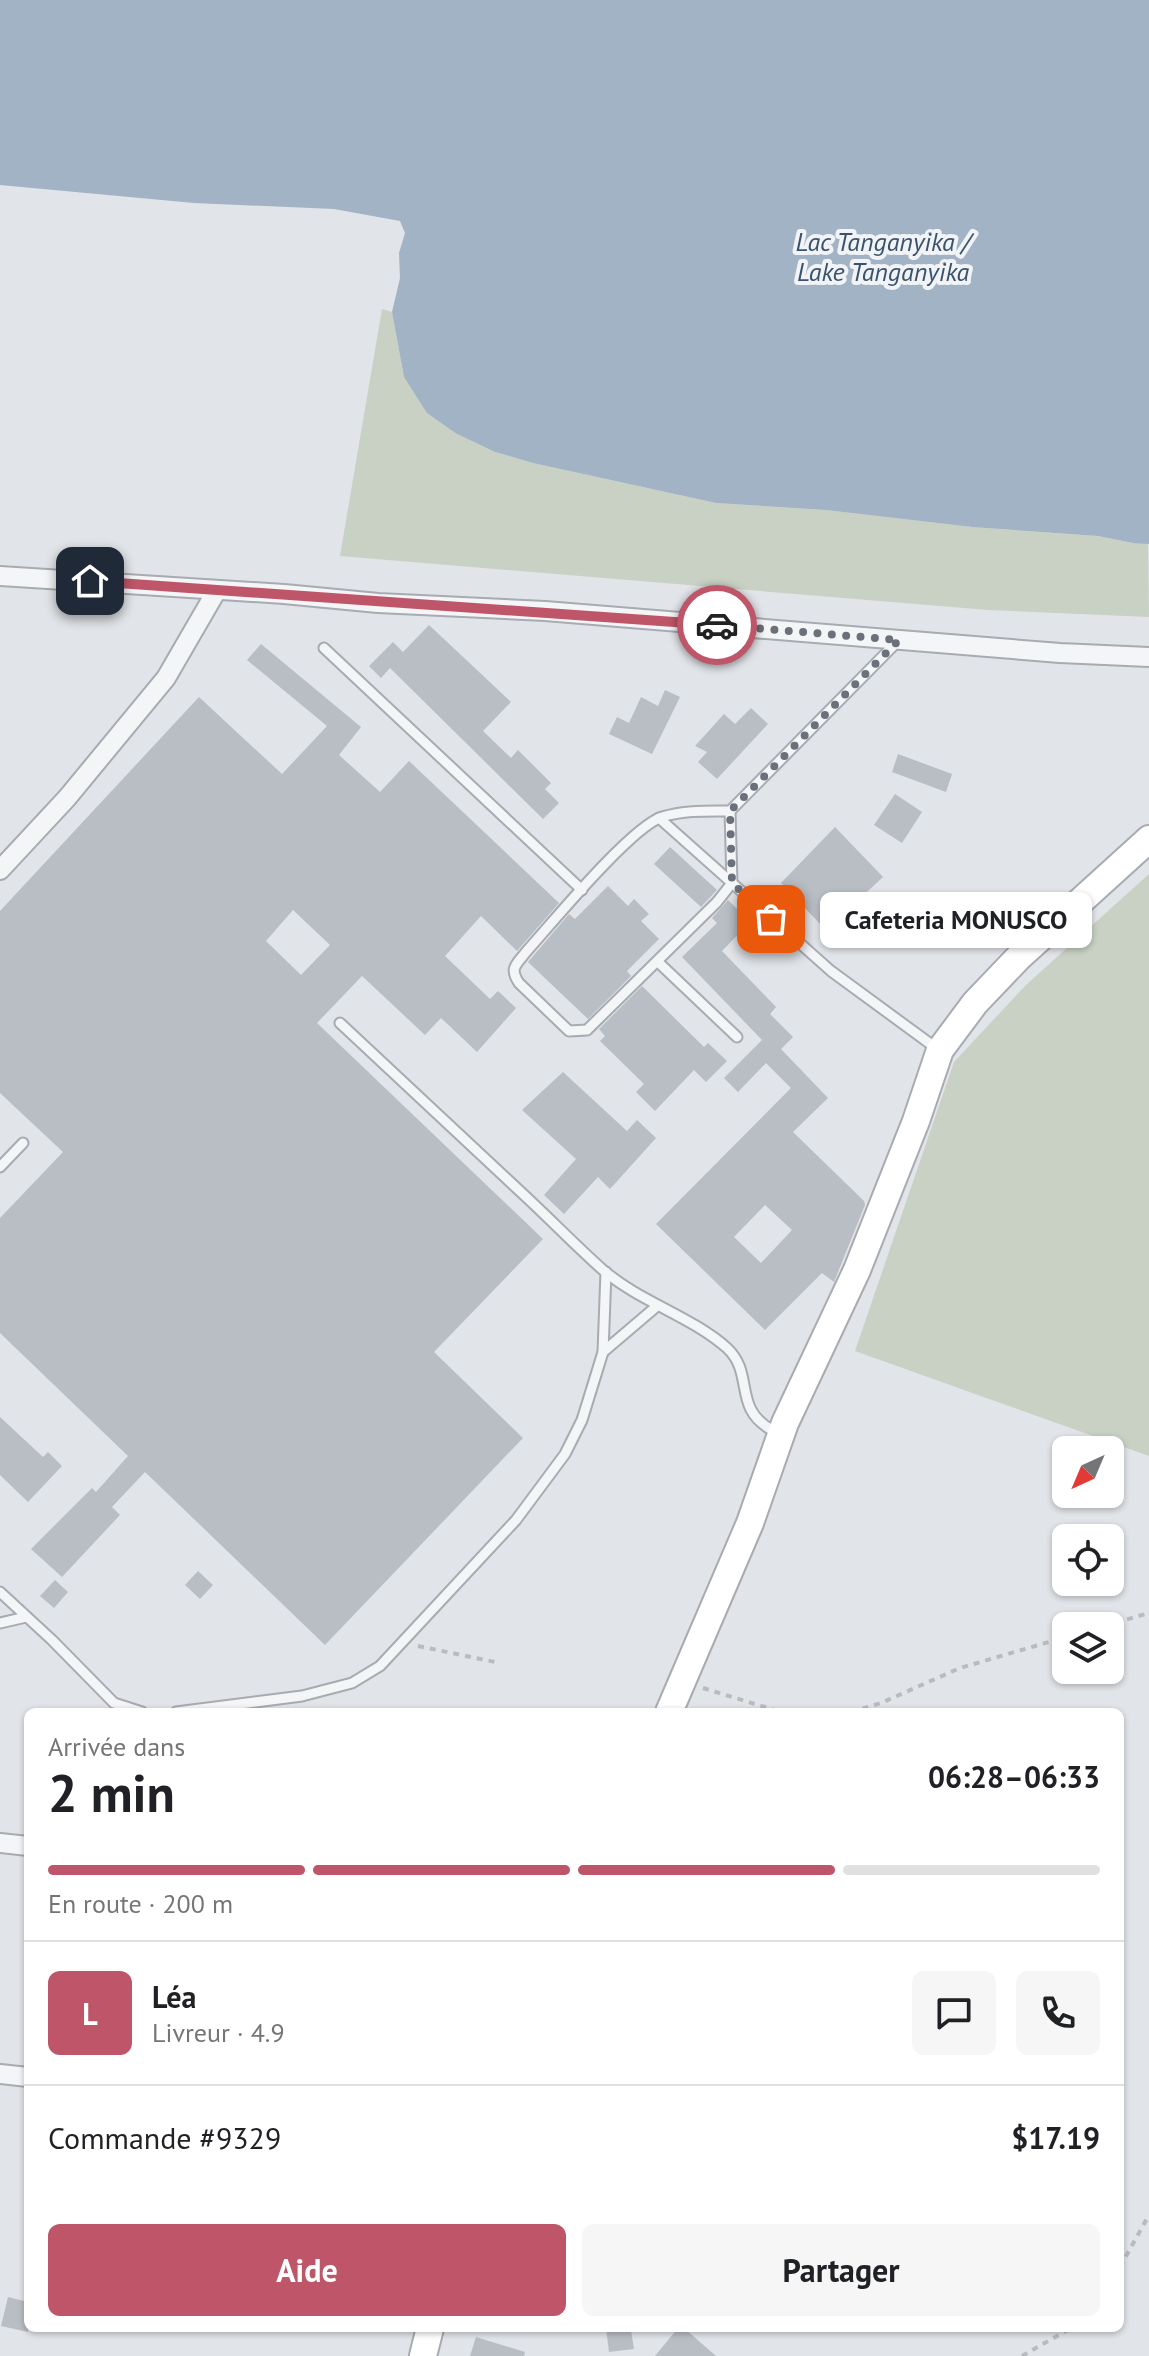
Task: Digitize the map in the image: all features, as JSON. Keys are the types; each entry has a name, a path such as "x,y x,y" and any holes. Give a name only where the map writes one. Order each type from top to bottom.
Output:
{"street":[{"path":"0,576 378,603 545,611 1149,657"},
{"path":"0,870 67,798 166,678 217,590"},
{"path":"671,1708 750,1523 785,1423 857,1270 916,1121 940,1050 975,1003 1018,958 1149,839"},
{"path":"0,1843 24,1846"},
{"path":"0,2074 24,2077"},
{"path":"423,2356 429,2332"}],"lane":[{"path":"730,811 732,883 658,962 587,1030 569,1031 519,983 513,974 514,967 636,834 659,818 689,811 730,811 899,640"},
{"path":"324,648 582,890"},
{"path":"659,818 831,971 940,1050"},
{"path":"658,962 737,1037"},
{"path":"340,1023 606,1272 657,1306 713,1336 734,1354 749,1408 757,1422 772,1430 785,1423"},
{"path":"0,1167 23,1143"},
{"path":"208,1708 302,1696 352,1683 380,1666 516,1520 565,1454 582,1420 603,1352 606,1272"},
{"path":"603,1352 657,1306"},
{"path":"0,1592 114,1703 124,1708"},
{"path":"0,1623 26,1617"}],"path":[{"path":"1124,1620 1149,1613"},
{"path":"404,1641 427,1649 495,1662"},
{"path":"864,1708 960,1668 1052,1641"},
{"path":"684,1682 768,1708"},
{"path":"1124,2260 1149,2215"},
{"path":"1022,2356 1064,2332"}],"shaded area":[{"path":"382,309 392,312 404,377 457,434 495,452 716,503 826,510 1148,543 1149,617 988,610 340,556"},
{"path":"1149,874 1149,1456 1124,1447 1124,1436 1093,1436 855,1351 954,1062 1026,985"}],"water":[{"name":"Lac Tanganyika / Lake Tanganyika","path":"0,0 1149,0 1149,544 1098,536 972,527 826,510 716,503 495,452 457,434 427,413 404,377 392,312 400,278 399,253 405,233 400,221 334,209 194,203 0,185"}],"building":[{"path":"429,625 511,702 483,731 511,758 518,750 551,783 545,789 559,803 543,819 390,668 381,678 369,666 393,642 403,652"},
{"path":"261,644 361,727 339,755 380,792 409,761 559,903 517,951 481,916 445,956 490,999 498,991 516,1008 477,1052 441,1018 425,1035 362,976 317,1023 543,1239 434,1352 523,1438 325,1645 145,1472 112,1507 120,1515 62,1577 31,1549 92,1488 96,1492 128,1456 0,1333 0,1218 63,1152 0,1093 0,911 199,697 282,774 327,726 247,660","holes":["293,910 330,945 301,975 266,941"]},
{"path":"665,690 680,697 652,754 609,734 617,717 629,723 641,697 658,706"},
{"path":"751,708 768,724 717,779 698,762 707,752 695,746 724,714 735,724"},
{"path":"898,754 952,774 946,792 892,772"},
{"path":"895,794 922,812 902,843 874,825"},
{"path":"835,827 883,877 826,930 781,883"},
{"path":"670,847 717,890 701,907 654,864"},
{"path":"608,886 628,906 634,899 649,914 641,921 659,939 627,971 631,976 588,1019 528,962 569,914 575,919"},
{"path":"728,900 750,922 722,951 776,1007 770,1014 793,1037 781,1049 828,1098 793,1132 865,1205 834,1282 822,1273 765,1330 656,1224 791,1088 766,1063 738,1092 724,1078 762,1040 682,957 717,923 712,918","holes":["765,1205 792,1230 761,1263 734,1237"]},
{"path":"642,986 704,1047 708,1043 727,1061 706,1082 694,1070 655,1111 636,1092 644,1084 600,1041 605,1036 599,1029"},
{"path":"563,1072 627,1131 637,1120 656,1138 610,1189 598,1177 564,1214 544,1195 576,1159 522,1110"},
{"path":"0,1417 43,1457 48,1452 62,1466 28,1502 0,1475"},
{"path":"198,1571 213,1585 200,1599 185,1585"},
{"path":"55,1580 68,1592 54,1608 40,1596"},
{"path":"8,2297 24,2301 24,2331 1,2326"},
{"path":"606,2332 631,2332 634,2349 609,2352"},
{"path":"675,2332 689,2332 716,2356 655,2356"},
{"path":"476,2337 525,2352 524,2356 470,2356"}],"way so far":[{"path":"717,625 899,640 730,811 732,883 771,919"}],"place":[{"name":"Cafeteria MONUSCO","path":"771,919"}],"route":[{"path":"90,581 717,625"}]}
